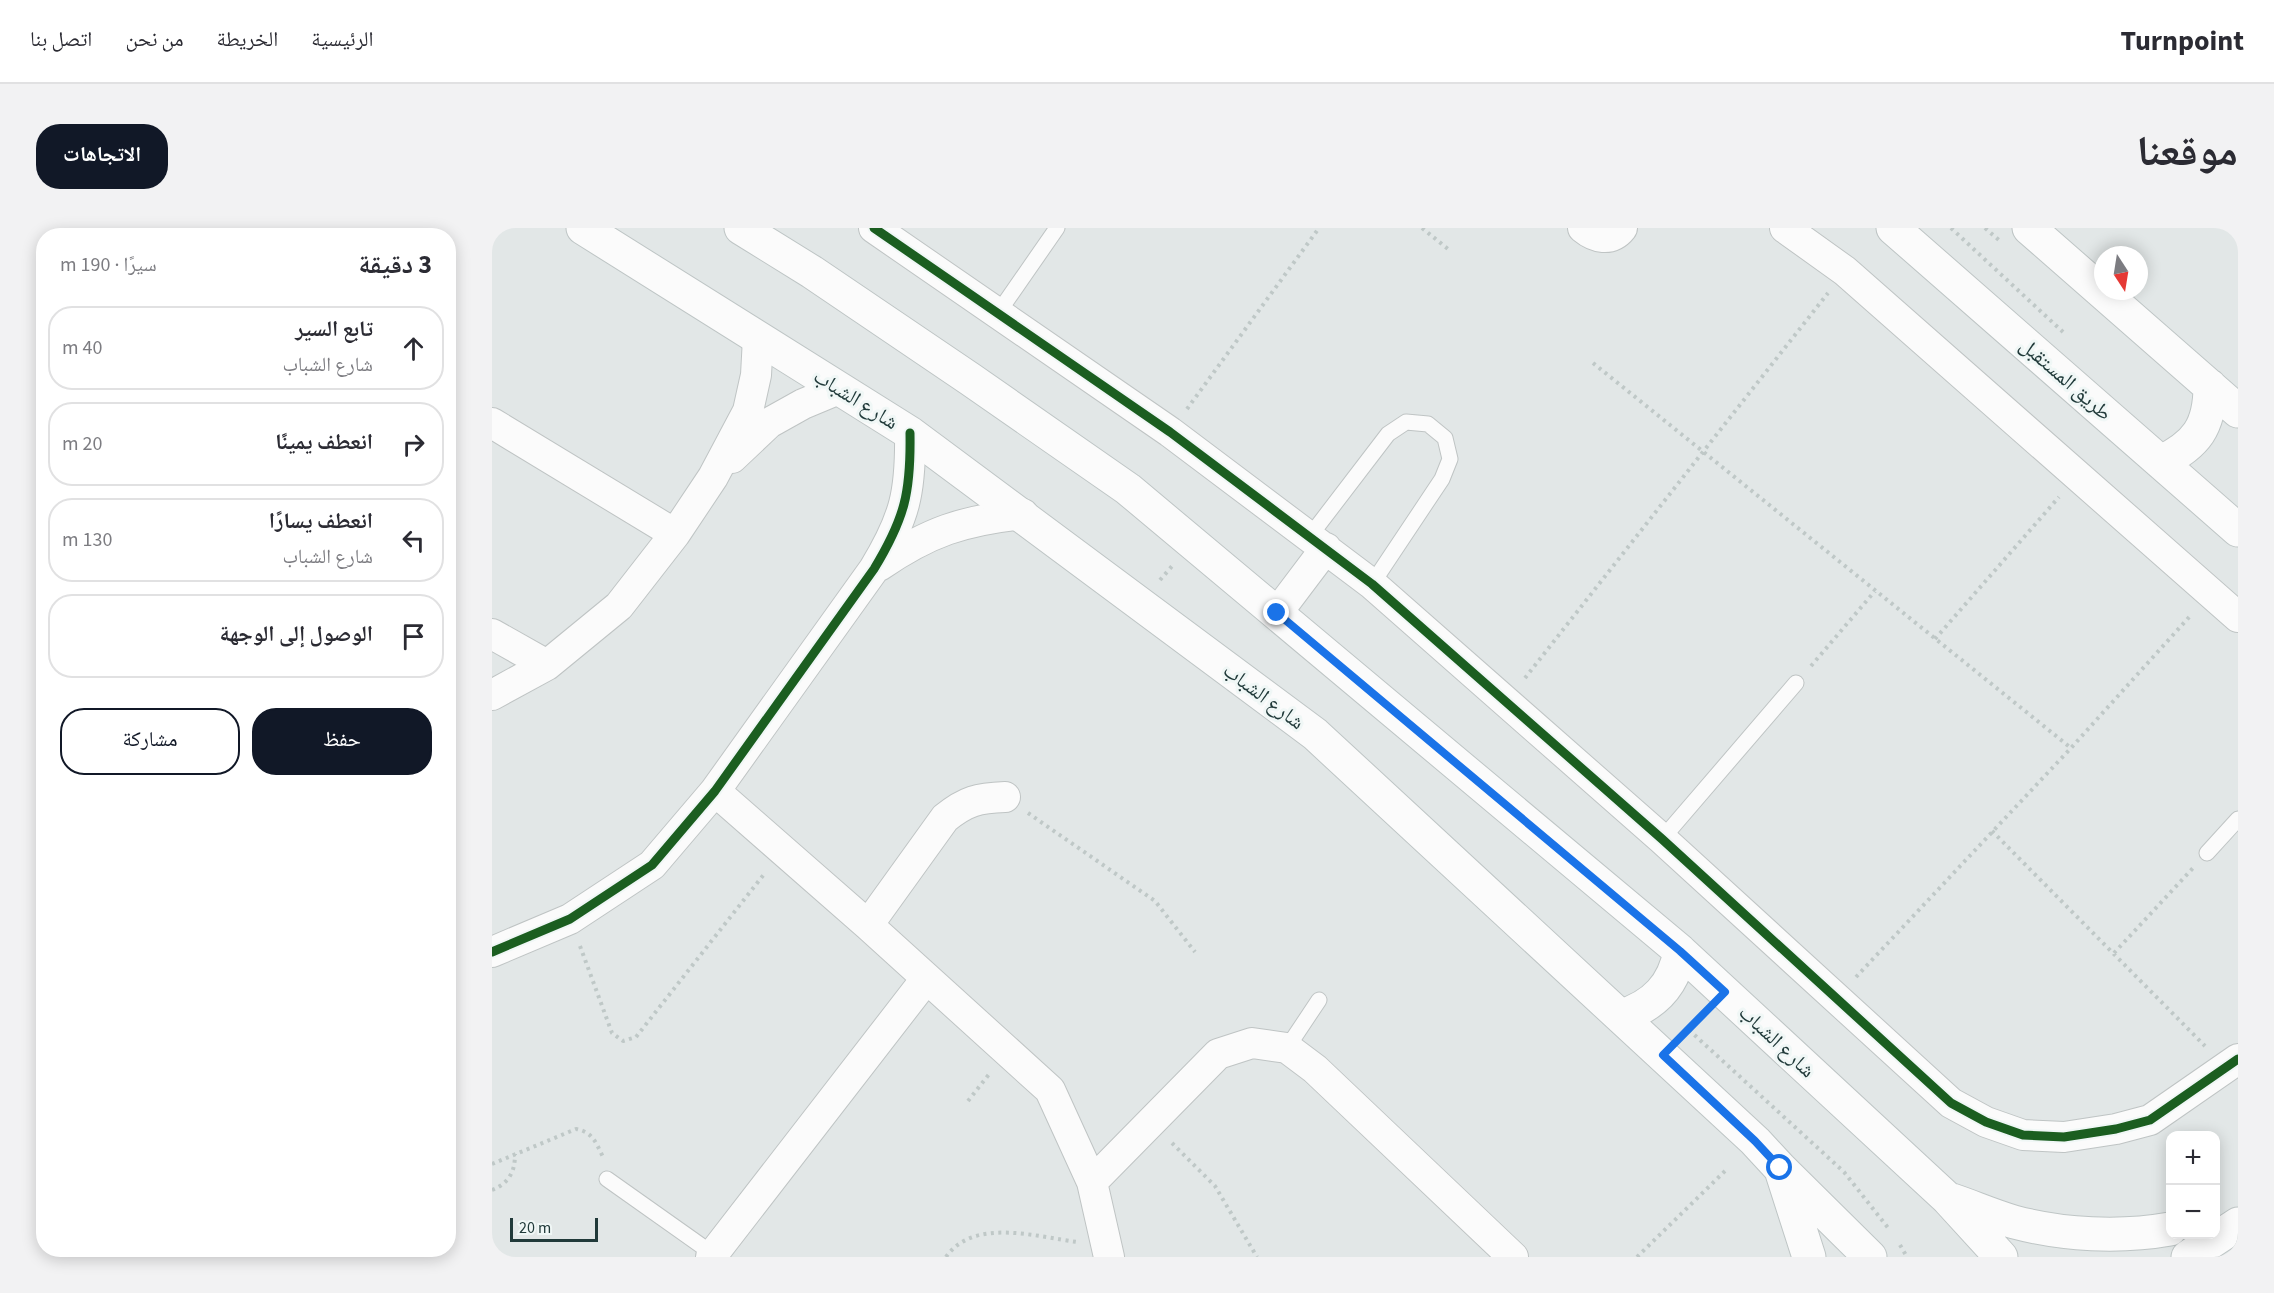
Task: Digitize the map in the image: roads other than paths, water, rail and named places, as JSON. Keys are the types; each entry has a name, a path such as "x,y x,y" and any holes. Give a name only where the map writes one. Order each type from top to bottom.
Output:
{"street":[{"name":"شارع الشباب","path":"583,228 910,433 1023,514 1315,734 1755,1141 1870,1257"},
{"name":"شارع الشباب","path":"741,228 812,272 1128,489 1680,951 1948,1199 2001,1257"},
{"path":"874,228 1170,432 1372,585 1662,839 1952,1103 1986,1122 2023,1135 2064,1137 2116,1130 2150,1120 2232,1063"},
{"path":"1583,228 1593,236 1606,237 1619,232 1622,228"},
{"path":"1785,228 1845,271 2238,617"},
{"name":"طريق المستقبل","path":"1893,228 2238,530"},
{"path":"2016,236 2210,386 2238,411"},
{"path":"492,695 547,665 619,606 675,534 713,477 748,411 756,375 758,338"},
{"path":"2161,462 2181,452 2195,439 2205,423 2210,405 2210,386"},
{"path":"713,477 769,423 803,404 839,389"},
{"path":"492,423 675,534"},
{"path":"492,952 570,919 652,865 715,791 874,569 893,538 905,504 911,468 910,433"},
{"path":"874,569 907,546 944,529 982,518 1023,514"},
{"path":"1277,613 1318,542"},
{"path":"492,634 547,665"},
{"path":"715,791 868,925 1050,1090 1092,1182 1108,1252"},
{"path":"868,925 945,818 962,804 982,798 1005,797"},
{"path":"1621,1016 1636,1012 1662,994 1677,966 1680,951"},
{"path":"712,1256 926,979"},
{"path":"1092,1182 1218,1054 1252,1043 1287,1048 1316,1069 1513,1257"},
{"path":"1780,1168 1809,1257"},
{"path":"1948,1199 2014,1222 2082,1233 2166,1230"},
{"path":"2220,1220 2238,1216"},
{"path":"2188,1257 2238,1224"}],"lane":[{"path":"998,313 1057,228"},
{"path":"1318,542 1388,434 1407,422 1428,424 1445,438 1450,459 1442,479 1372,585"},
{"path":"1662,839 1796,683"},
{"path":"2207,853 2238,819"},
{"path":"1287,1048 1319,1000"},
{"path":"612,1182 712,1256"}]}
